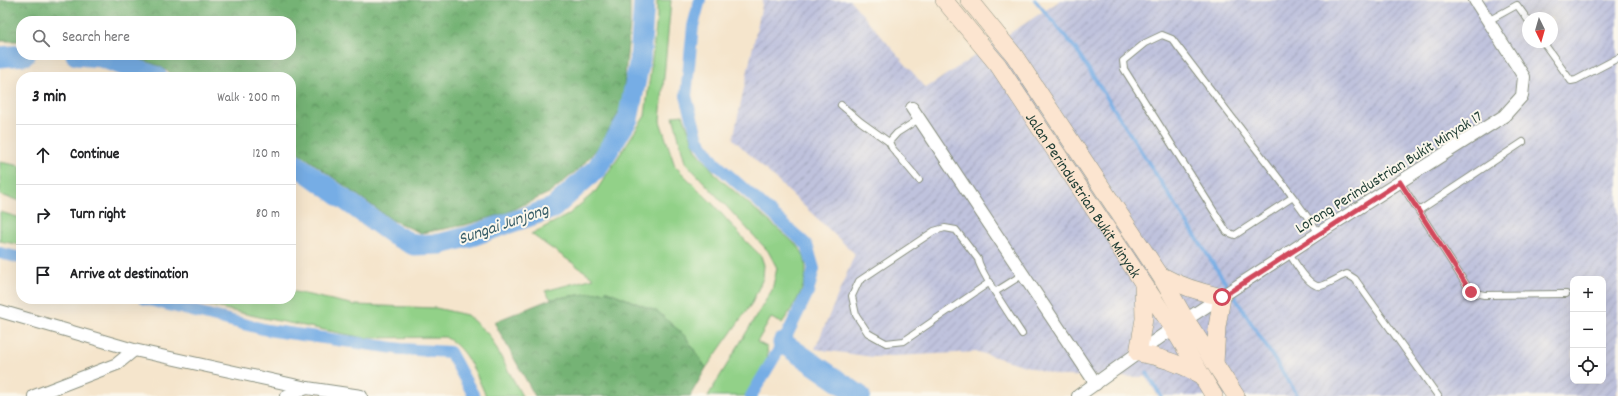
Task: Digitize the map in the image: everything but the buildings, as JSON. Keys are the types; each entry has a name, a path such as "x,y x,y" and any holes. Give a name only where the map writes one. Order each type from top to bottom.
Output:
{"main road":[{"name":"Jalan Perindustrian Bukit Minyak","path":"944,0 998,65 1143,284 1215,363 1236,396"},
{"name":"Jalan Perindustrian Bukit Minyak","path":"969,0 1014,54 1160,275 1202,377 1214,396"},
{"path":"1160,275 1180,285 1201,292 1228,293 1217,327 1215,363"},
{"path":"1143,284 1144,319 1138,353 1160,357 1182,365 1202,377"}],"street":[{"name":"Lorong Perindustrian Bukit Minyak 17","path":"1078,396 1180,324 1319,233 1504,116 1522,96 1524,77 1474,0"},
{"path":"912,108 1096,384"},
{"path":"0,312 134,350 307,388 361,396"},
{"path":"34,396 118,364 134,350"},
{"path":"286,396 307,388"}],"lane":[{"path":"1488,21 1516,2 1523,12"},
{"path":"1293,197 1235,235 1227,232 1124,69 1123,61 1145,43 1162,35 1172,39 1293,197 1319,233"},
{"path":"1547,48 1572,81 1618,58"},
{"path":"841,105 860,122 889,142 892,148 919,180"},
{"path":"889,142 897,133 919,119"},
{"path":"1420,210 1523,142"},
{"path":"1400,182 1420,210 1471,292 1484,295 1566,294"},
{"path":"990,282 904,341 886,343 868,333 856,315 852,296 858,281 934,231 944,228 956,230 978,259 979,264 1022,334"},
{"path":"1289,253 1304,276 1314,285 1320,287 1347,274 1355,279 1438,396"},
{"path":"996,292 1022,275"}],"shaded area":[{"path":"763,0 850,0 926,88 1061,0 1618,0 1618,388 1616,396 1158,396 1146,377 1060,376 978,352 873,357 815,349 855,254 733,139"}],"green space":[{"path":"0,0 630,0 630,23 622,107 601,144 580,168 551,192 506,213 465,225 421,233 392,220 296,151 296,72 169,72 159,66 143,60 296,60 296,16 16,16 16,41 0,41"},
{"path":"657,0 671,0 660,121 675,166 761,256 764,265 763,278 752,303 706,368 685,336 658,312 607,291 551,299 545,291 594,278 531,234 568,215 596,191 645,116 657,18"},
{"path":"683,115 696,150 719,178 799,247 805,259 805,278 796,302 782,323 771,318 757,342 767,347 768,361 745,396 708,396 772,290 777,268 768,251 685,162 673,116"},
{"path":"0,162 16,165 16,200 0,195"},
{"path":"0,212 16,217 16,244 0,241"},
{"path":"607,291 658,312 685,336 706,368 690,396 535,396 494,322 551,299"},
{"path":"296,292 355,305 436,308 467,315 489,335 522,396 486,396 465,355 453,342 445,337 365,338 202,304 296,304"}],"waterway":[{"name":"Sungai Junjong","path":"296,165 394,235 414,245 440,244 471,236 553,208 597,168 628,119 640,59 644,0"},
{"path":"700,0 693,26 686,96 698,139 715,163 807,245 814,269 808,292 783,343 751,396"},
{"path":"1035,0 1075,48 1298,396"},
{"name":"Sungai Junjong","path":"0,57 16,56"},
{"name":"Sungai Junjong","path":"109,60 143,72"},
{"path":"0,253 16,257"},
{"path":"165,304 267,330 401,349 450,352 474,396"},
{"path":"783,343 860,396"},
{"path":"1147,373 1161,396"}],"route":[{"path":"1222,297 1400,182 1420,210 1471,292"}]}
